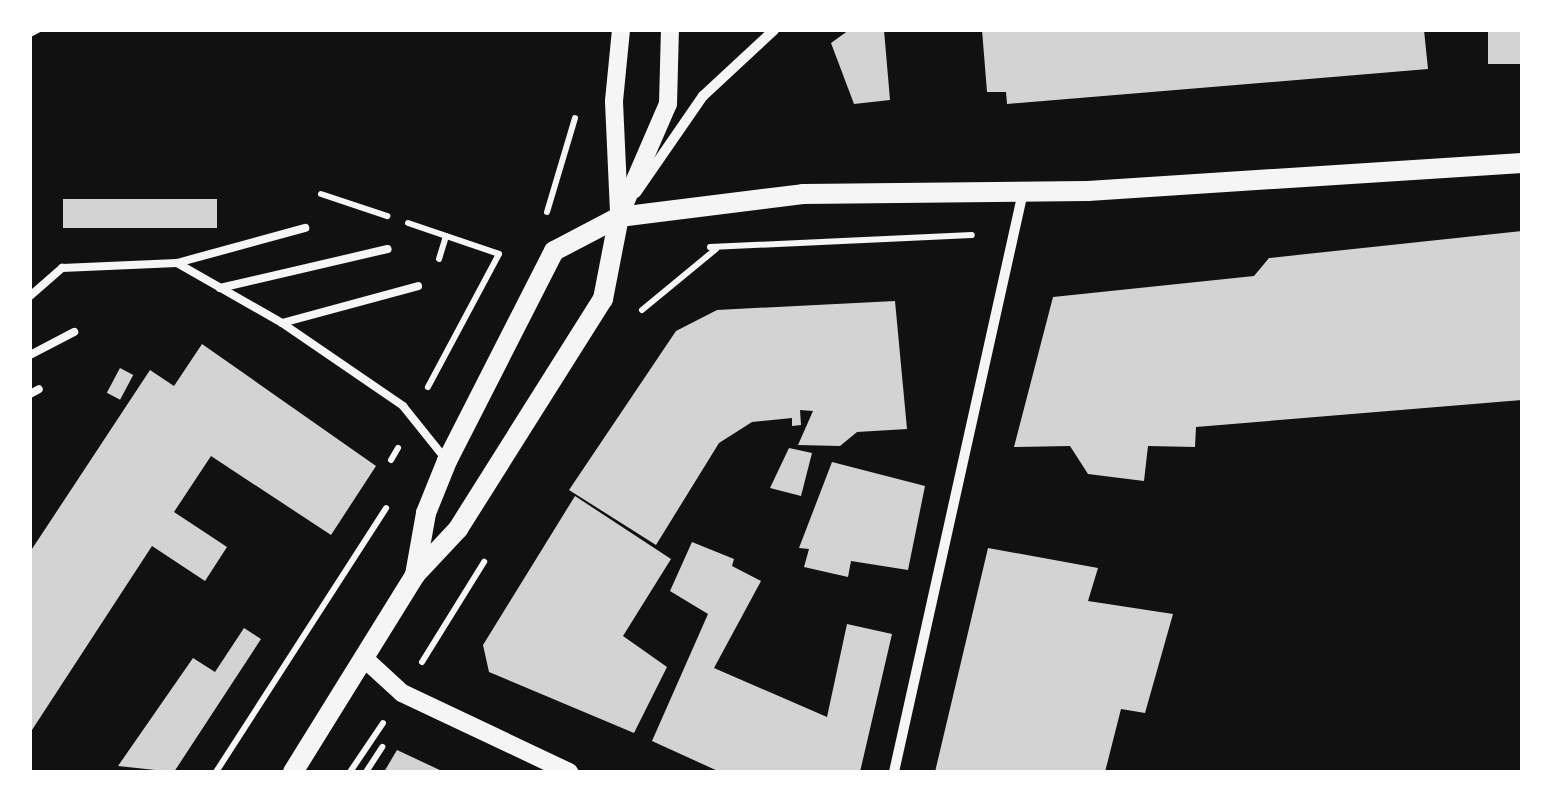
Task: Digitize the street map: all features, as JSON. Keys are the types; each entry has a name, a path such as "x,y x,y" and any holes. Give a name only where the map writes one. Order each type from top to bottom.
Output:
{"main road":[{"path":"414,575 426,513 447,461 554,251 619,218 803,194 1023,190 1522,163"},
{"path":"293,772 366,660 414,575 458,529 603,299 619,218"}],"street":[{"path":"619,218 614,101 621,30"},
{"path":"619,218 668,104 670,30"},
{"path":"619,218 704,96 774,30"},
{"path":"894,772 1023,190"},
{"path":"366,660 402,692 569,772"}],"lane":[{"path":"30,296 62,268 177,263 305,228"},
{"path":"220,288 388,249"},
{"path":"177,263 282,322 403,406 447,461"},
{"path":"282,322 418,286"},
{"path":"30,355 74,332"},
{"path":"30,394 40,389"}],"path":[{"path":"30,34 38,30"},
{"path":"438,259 446,236"},
{"path":"642,310 716,249 833,246"},
{"path":"466,298 477,296"},
{"path":"366,772 382,748"}],"building":[{"path":"849,30 884,30 890,100 854,104 831,43"},
{"path":"982,30 1424,30 1428,69 1007,104 1006,92 987,92"},
{"path":"1488,30 1522,30 1522,64 1488,64"},
{"path":"63,199 217,199 217,228 63,228"},
{"path":"1522,231 1522,400 1196,427 1195,447 1148,446 1144,481 1088,474 1070,446 1014,447 1053,297 1254,276 1269,258"},
{"path":"895,301 907,429 857,432 840,446 798,445 813,411 800,410 801,425 792,426 792,418 752,422 719,443 656,545 569,490 676,331 717,310"},
{"path":"202,344 376,466 331,535 211,456 174,512 227,547 205,581 152,546 30,733 30,552 150,370 174,386"},
{"path":"120,368 133,375 120,400 107,393"},
{"path":"789,448 812,453 801,496 770,488"},
{"path":"832,462 925,486 908,570 851,561 848,577 804,567 809,549 799,548"},
{"path":"575,496 671,559 623,636 667,667 634,733 489,672 483,645"},
{"path":"692,542 734,559 732,566 761,581 714,668 827,717 847,624 892,634 860,772 720,772 652,741 708,614 670,591"},
{"path":"988,548 1098,568 1088,601 1173,614 1145,713 1121,709 1105,772 935,772"},
{"path":"244,628 261,639 174,772 118,766 193,658 215,672"},
{"path":"397,750 444,772 384,772"}]}
